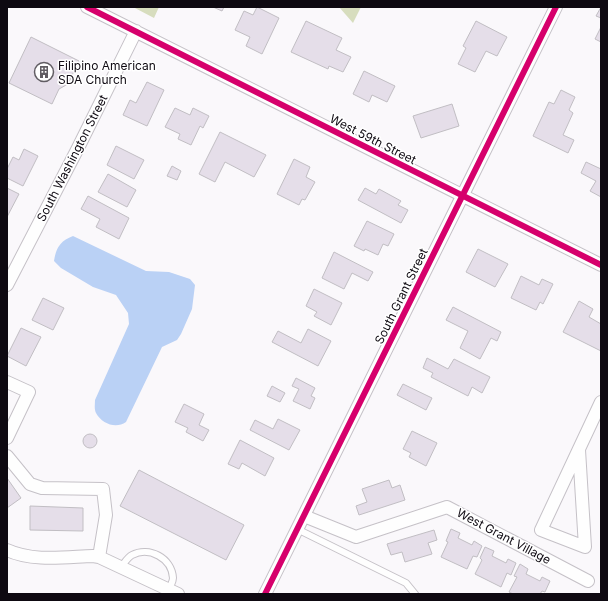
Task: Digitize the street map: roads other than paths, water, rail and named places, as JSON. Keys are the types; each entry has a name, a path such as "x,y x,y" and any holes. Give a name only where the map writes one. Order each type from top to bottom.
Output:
{"street":[{"name":"West 59th Street","path":"87,7 601,265"},
{"name":"South Grant Street","path":"264,594 556,7"},
{"name":"South Washington Street","path":"7,285 78,148 136,31"},
{"path":"7,382 29,392 7,438"},
{"path":"579,450 585,547 541,530 601,402"},
{"path":"7,456 30,484 42,488 103,489 106,515 99,557"},
{"name":"West Grant Village","path":"304,516 356,537 447,507 588,581"},
{"path":"7,550 23,556 99,557 121,566 171,593"}],"lane":[{"path":"297,529 406,584 415,594"},
{"path":"121,566 132,555 142,552 159,555 166,561 171,570 173,579 171,593"}],"water":[{"path":"73,236 146,271 169,272 190,279 195,285 192,309 181,334 177,340 162,347 126,422 118,425 105,423 99,417 95,411 95,400 129,324 128,313 116,295 93,287 61,268 54,261 59,246 65,240"}],"place":[{"name":"Filipino American SDA Church","path":"44,72"}]}
